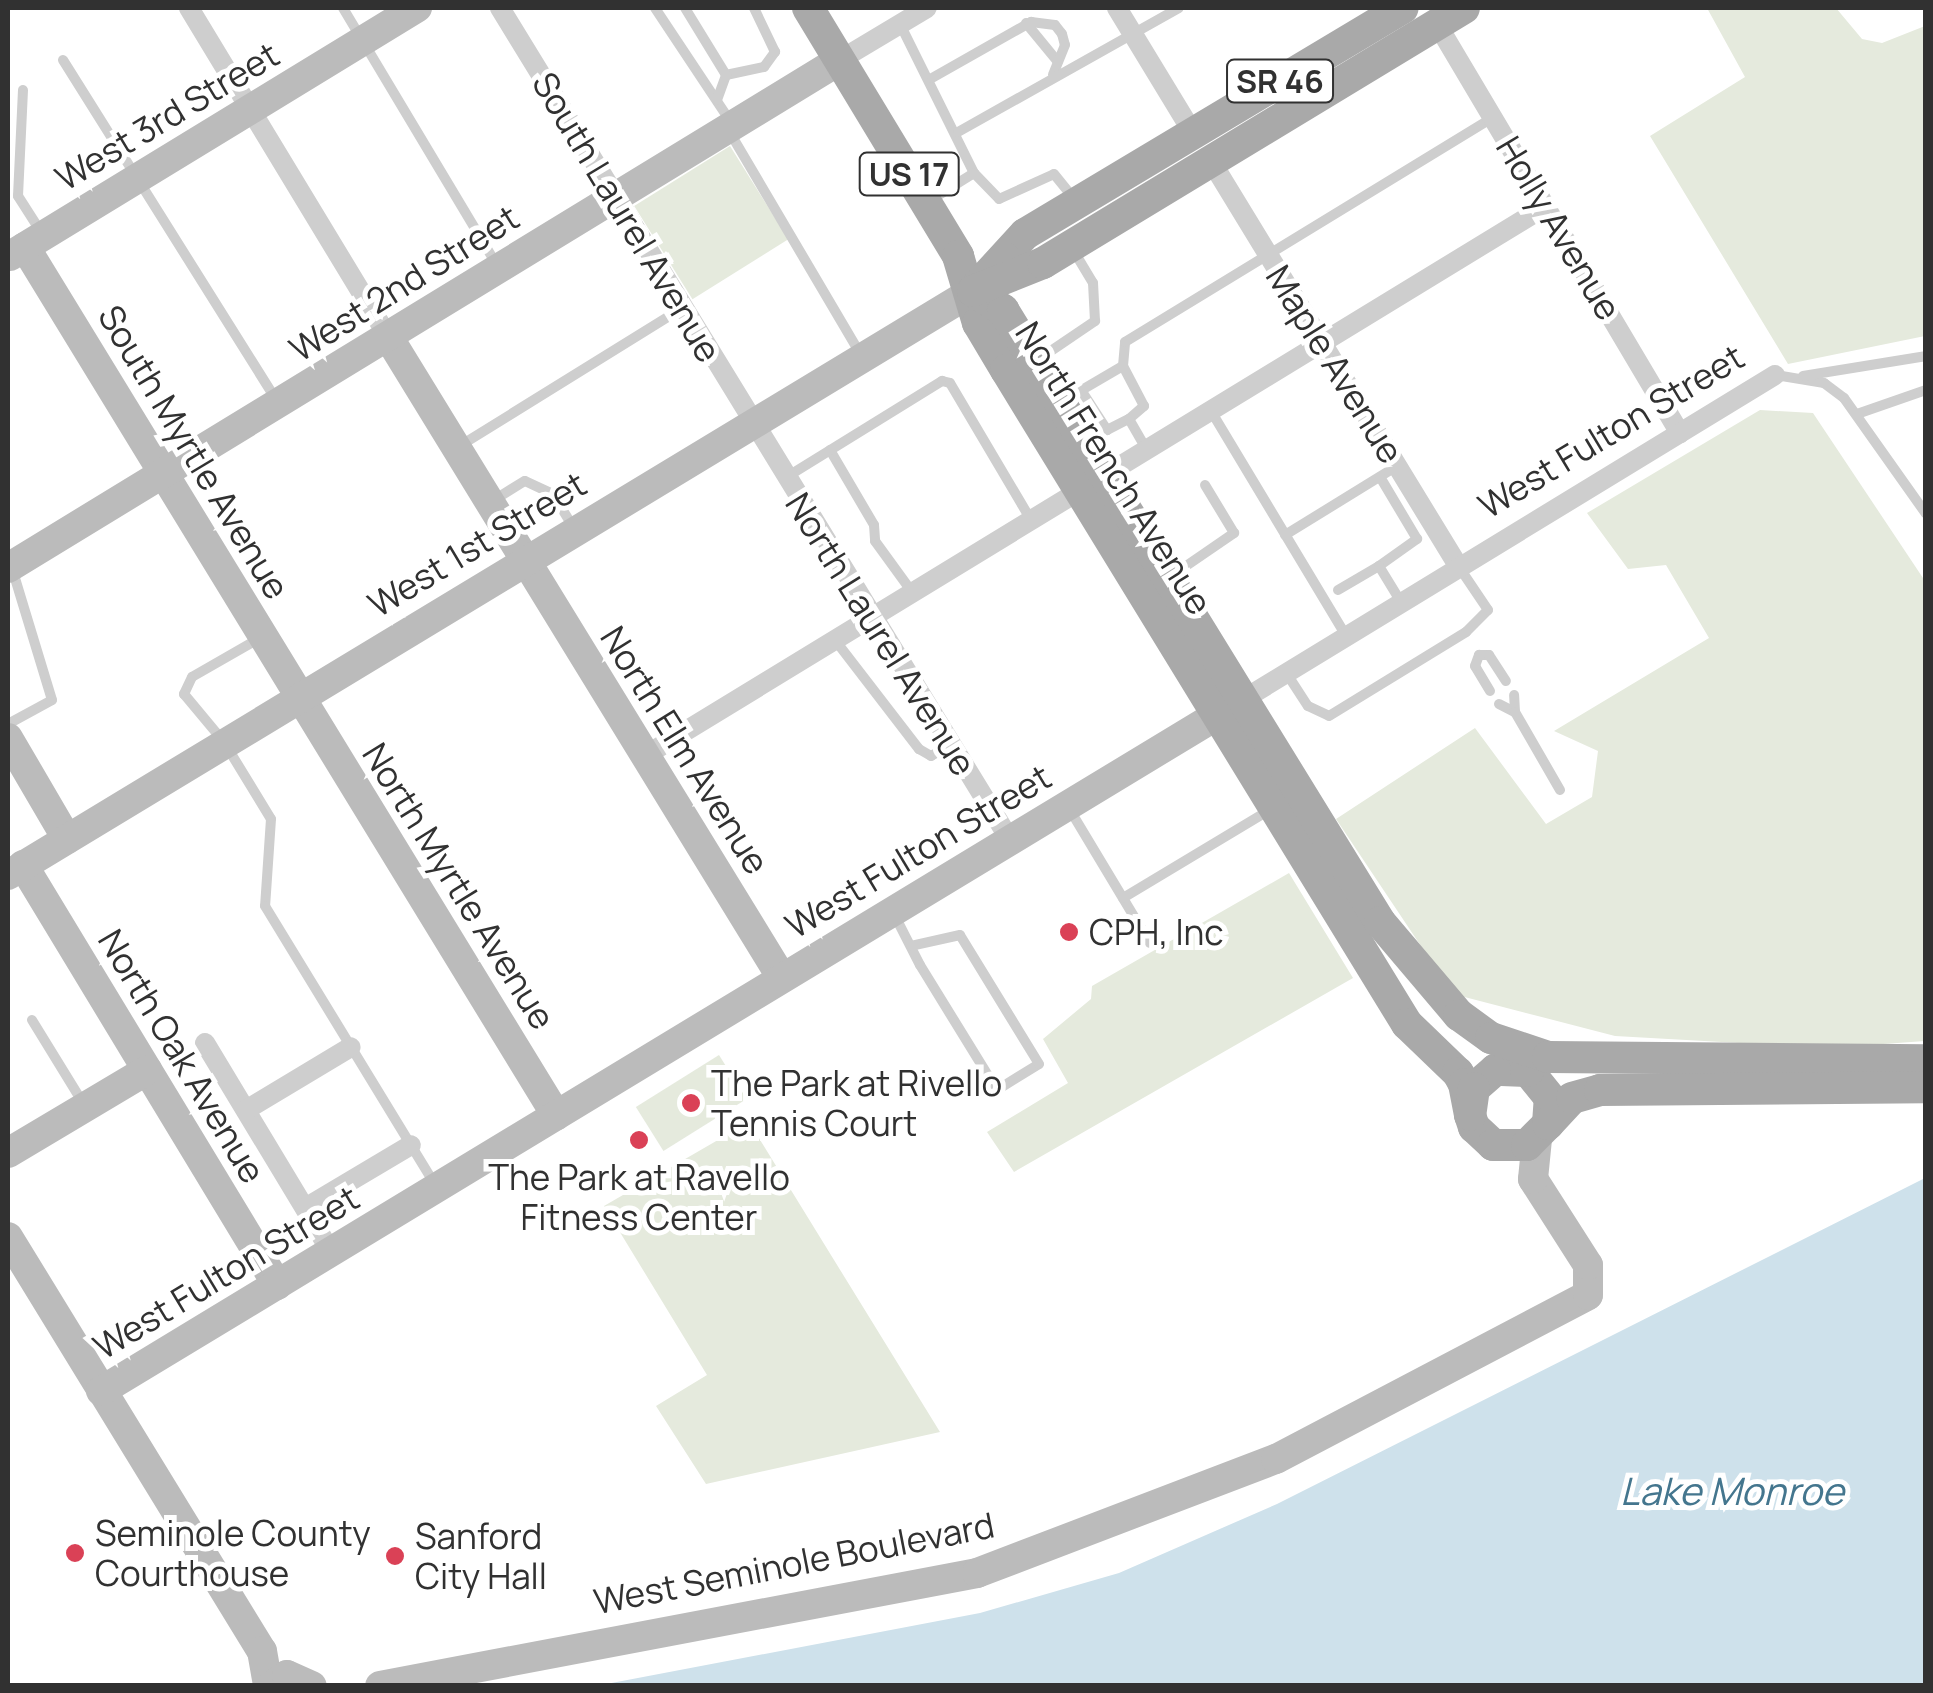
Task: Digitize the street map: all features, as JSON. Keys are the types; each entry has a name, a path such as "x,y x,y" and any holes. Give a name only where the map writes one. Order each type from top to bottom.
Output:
{"main road":[{"name":"US 17","path":"808,8 926,203 973,291"},
{"name":"West 1st Street","path":"973,291 1026,234 1402,8"},
{"name":"West 1st Street","path":"973,291 1071,246 1360,70 1440,12"},
{"name":"North French Avenue","path":"973,291 1003,310 1035,362 1071,396 1093,481 1232,707 1380,922 1458,1014 1523,1065"},
{"name":"North French Avenue","path":"973,291 978,323 1169,578 1232,707 1274,807 1406,1024 1458,1073 1470,1115 1492,1145"},
{"path":"1492,1145 1516,1148 1543,1131 1572,1098 1600,1090 1926,1060"},
{"path":"1470,1115 1483,1077 1523,1065 1629,1061 1831,1070 1880,1088 1926,1087"},
{"path":"1523,1065 1550,1098 1543,1131"},
{"path":"1880,1088 1879,1072 1926,1070"}],"street":[{"path":"189,8 389,338"},
{"name":"West 3rd Street","path":"25,246 416,8"},
{"name":"South Laurel Avenue","path":"500,8 754,426"},
{"path":"840,60 927,8"},
{"path":"1117,8 1193,133"},
{"name":"Holly Avenue","path":"1440,12 1492,118 1680,432"},
{"name":"West 2nd Street","path":"9,566 389,338 614,196 726,117 840,60"},
{"name":"Maple Avenue","path":"1211,161 1323,344 1389,471 1459,567"},
{"path":"643,757 1546,206"},
{"name":"South Myrtle Avenue","path":"25,246 300,696"},
{"name":"West 1st Street","path":"15,870 973,291"},
{"name":"North Elm Avenue","path":"389,338 782,978"},
{"name":"West Fulton Street","path":"101,1392 1775,375"},
{"name":"North Laurel Avenue","path":"754,426 868,618 1010,840"},
{"name":"North Myrtle Avenue","path":"300,696 556,1115"},
{"path":"8,738 67,838"},
{"name":"North Oak Avenue","path":"15,870 147,1070 277,1284"},
{"path":"205,1043 331,1252"},
{"path":"246,1110 351,1047"},
{"path":"8,1153 147,1070"},
{"path":"1543,1131 1533,1179 1581,1254"},
{"path":"305,1208 411,1145"},
{"name":"North French Avenue","path":"1492,1145 1510,1164 1525,1201 1581,1254"},
{"path":"8,1237 262,1650 296,1683"},
{"name":"West Seminole Boulevard","path":"380,1686 977,1573 1228,1482 1588,1295 1591,1276 1581,1254"}],"lane":[{"path":"342,8 499,268"},
{"path":"655,8 726,117 864,358"},
{"path":"686,8 726,75 726,117"},
{"path":"726,75 764,67 774,52 754,8"},
{"path":"958,132 1179,8"},
{"path":"932,78 1026,24 1048,22 1062,34 1066,46 1054,75"},
{"path":"900,24 932,78 974,172 1000,199 1054,174 1077,203"},
{"path":"1026,24 1058,62"},
{"path":"63,60 278,404"},
{"path":"23,90 18,196 25,246"},
{"path":"1122,366 1071,396 1107,430 1144,406 1122,366 1125,342 1492,118"},
{"path":"926,203 974,172"},
{"path":"1035,362 1095,321 1093,282 1071,246"},
{"path":"457,448 681,308"},
{"name":"West Fulton Street","path":"1775,375 1801,376 1926,356"},
{"path":"1801,376 1824,383 1858,414 1926,514"},
{"path":"784,478 942,381 950,383 1031,520"},
{"path":"1858,414 1926,390"},
{"path":"1211,411 1346,636"},
{"path":"1128,419 1147,450"},
{"path":"830,450 874,525 875,541 912,592"},
{"path":"1285,535 1389,471 1417,539 1338,590"},
{"path":"490,502 525,481 552,494 575,530"},
{"path":"1169,578 1234,532 1205,485"},
{"path":"8,724 52,700 9,566"},
{"path":"1378,566 1401,602"},
{"path":"1286,673 1308,706 1328,716 1466,632 1488,610 1459,567"},
{"path":"1466,632 1480,655"},
{"path":"263,636 185,686 188,701 224,742 271,819 265,906 437,1188"},
{"path":"834,639 919,749 932,756 950,746"},
{"path":"1480,655 1488,654 1506,681"},
{"path":"1480,655 1475,666 1490,690"},
{"path":"1514,695 1515,712 1560,790"},
{"path":"1499,704 1515,712"},
{"path":"1066,805 1150,943"},
{"path":"1124,898 1274,807"},
{"path":"892,911 911,946 997,1090 1039,1064 960,935 911,946"},
{"path":"32,1020 85,1107"}],"shaded area":[{"path":"1707,8 1836,8 1862,39 1882,43 1925,26 1925,336 1788,364 1650,136 1745,77"},
{"path":"730,146 788,239 692,299 634,206"},
{"path":"1760,410 1813,413 1925,581 1925,1041 1828,1048 1615,1036 1453,994 1336,819 1475,728 1546,824 1592,797 1598,751 1554,731 1709,638 1666,565 1628,569 1587,513"},
{"path":"1289,873 1353,978 1014,1172 987,1132 1068,1083 1043,1039 1091,999 1092,986"},
{"name":"The Park at Rivello Tennis Court","path":"719,1055 747,1099 663,1151 636,1107"},
{"path":"749,1122 940,1432 706,1484 656,1406 707,1375 604,1206"}],"water":[{"name":"Lake Monroe","path":"1925,1178 1925,1685 601,1685 980,1613 1119,1573 1277,1504"}],"place":[{"name":"CPH, Inc","path":"1069,932"},
{"name":"The Park at Rivello Tennis Court","path":"691,1103"},
{"name":"The Park at Ravello Fitness Center","path":"639,1140"},
{"name":"Seminole County Courthouse","path":"75,1553"},
{"name":"Sanford City Hall","path":"395,1556"}]}
